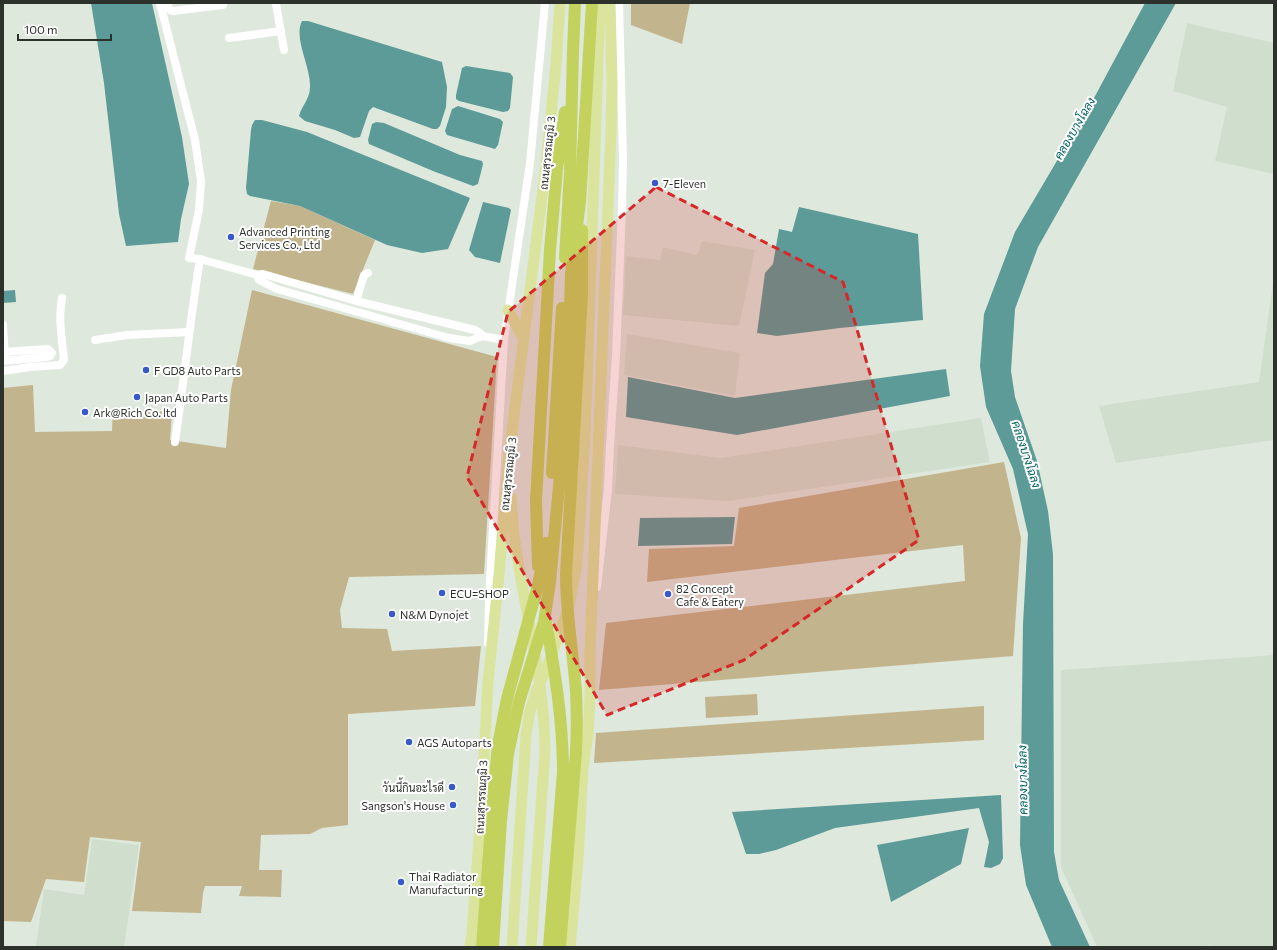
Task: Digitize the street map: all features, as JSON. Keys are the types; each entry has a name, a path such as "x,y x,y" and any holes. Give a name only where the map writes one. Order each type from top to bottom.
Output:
{"highway":[{"path":"482,947 498,745 507,699 538,585 546,546 549,516 570,172 575,3"},
{"path":"493,947 501,821 508,754 519,702 544,622 550,582 567,401 572,259 580,202 592,3"},
{"path":"549,947 562,795 563,744 553,662 540,590 536,551 536,501 552,214 573,52"},
{"path":"560,947 576,752 577,721 576,692 566,598 566,574 582,286 580,202"}],"main road":[{"name":"ถนนสุวรรณภูมิ 3","path":"470,947 481,813 488,682 509,455 546,165 556,64 560,3"},
{"path":"512,947 526,735 530,711 569,606 578,551 585,436 600,3"},
{"path":"570,947 578,860 583,768 588,735 590,699 590,651 612,83 610,3"},
{"path":"508,310 524,339"},
{"path":"509,455 514,542 533,637 545,728 545,752 536,859 531,947"}],"street":[{"path":"160,3 195,140 201,186 199,210 189,258 200,258 257,275 263,274 356,300 475,330 480,332 482,336"},
{"path":"168,3 170,10 173,11 223,5 222,3"},
{"path":"488,682 488,614 504,340 530,163 546,3"},
{"path":"590,651 608,489 616,355 623,158 619,3"},
{"path":"276,4 284,50"},
{"path":"228,38 281,31"},
{"path":"175,442 200,258"},
{"path":"356,300 364,276 368,273"},
{"path":"257,275 259,280 277,289 449,338 470,341 482,336 504,340"},
{"path":"3,371 60,365 62,363 64,360 60,317 62,298"},
{"path":"3,325 4,361 49,357 52,353 48,349 4,351"},
{"path":"95,340 127,335 189,332"}],"highlighted area":[{"path":"656,187 843,282 919,540 744,660 607,715 467,477 508,312"}],"shaded area":[{"path":"631,3 690,3 682,44 631,25"},
{"path":"1187,23 1274,43 1274,174 1215,161 1227,107 1173,91"},
{"path":"271,201 300,206 375,240 353,294 253,269"},
{"path":"702,241 755,250 739,326 623,315 626,256 660,260 663,247 697,255"},
{"path":"1274,276 1274,440 1116,463 1099,406 1259,382"},
{"path":"252,290 497,357 484,574 349,577 340,610 342,628 387,629 392,651 481,646 475,706 348,714 348,825 322,828 310,834 261,835 259,870 282,870 281,897 239,896 242,886 205,886 201,913 132,911 141,842 90,837 84,882 46,879 31,922 3,921 3,388 33,385 35,432 112,431 113,409 172,412 170,440 226,448 231,390"},
{"path":"627,334 740,353 735,396 624,375"},
{"path":"981,418 990,462 728,501 615,494 618,445 721,458"},
{"path":"1004,462 1021,538 1013,656 599,690 606,623 965,581 963,545 647,582 649,549 734,546 739,508"},
{"path":"1274,655 1274,947 1211,947 1210,945 1203,947 1097,947 1061,867 1061,670"},
{"path":"757,694 758,715 706,718 705,697"},
{"path":"984,706 984,740 594,763 596,733"},
{"path":"92,839 139,845 124,947 36,947 44,889 84,895"}],"water":[{"path":"91,3 152,3 182,137 189,184 181,219 178,242 126,246 119,214 104,83"},
{"name":"คลองบางโฉลง","path":"1145,3 1176,3 1038,247 1015,309 1011,371 1015,397 1037,461 1048,511 1053,554 1054,852 1059,880 1090,947 1052,947 1026,885 1020,845 1023,624 1028,534 1013,469 986,407 980,366 984,314 1015,232 1094,98"},
{"path":"302,21 308,21 442,62 447,87 446,107 440,126 437,129 433,129 373,107 369,111 360,137 354,138 335,130 305,121 299,116 309,95 310,79 301,44 300,28"},
{"path":"466,66 510,73 513,77 510,108 508,111 503,112 456,99 462,68"},
{"path":"458,106 500,119 503,122 498,145 495,149 447,135 445,131 452,109"},
{"path":"255,120 262,120 307,132 470,198 448,249 422,253 387,245 300,206 250,196 247,194 246,188 251,130"},
{"path":"376,122 384,123 460,155 482,161 483,164 478,184 473,186 369,144 368,140 372,124"},
{"path":"483,202 509,208 511,210 500,263 475,257 469,250"},
{"path":"799,207 918,234 923,320 777,336 757,333 765,273 773,264 779,229 792,232"},
{"path":"15,290 16,302 3,303 3,291"},
{"path":"946,369 950,396 737,435 626,417 628,377 735,398"},
{"path":"735,517 732,544 638,546 640,518"},
{"path":"1001,795 1003,858 1000,864 991,868 984,867 989,842 979,808 835,828 776,850 759,854 746,854 732,812"},
{"path":"969,828 961,864 891,902 877,845"}],"place":[{"name":"7-Eleven","path":"655,183"},
{"name":"Advanced Printing Services Co., Ltd","path":"231,237"},
{"name":"F GD8 Auto Parts","path":"146,370"},
{"name":"Japan Auto Parts","path":"137,397"},
{"name":"Ark@Rich Co. ltd","path":"85,412"},
{"name":"ECU=SHOP","path":"442,593"},
{"name":"82 Concept Cafe & Eatery","path":"668,594"},
{"name":"N&M Dynojet","path":"392,614"},
{"name":"AGS Autoparts","path":"409,742"},
{"name":"วันนี้กินอะไรดี","path":"452,787"},
{"name":"Sangson's House","path":"453,805"},
{"name":"Thai Radiator Manufacturing","path":"401,882"}]}
